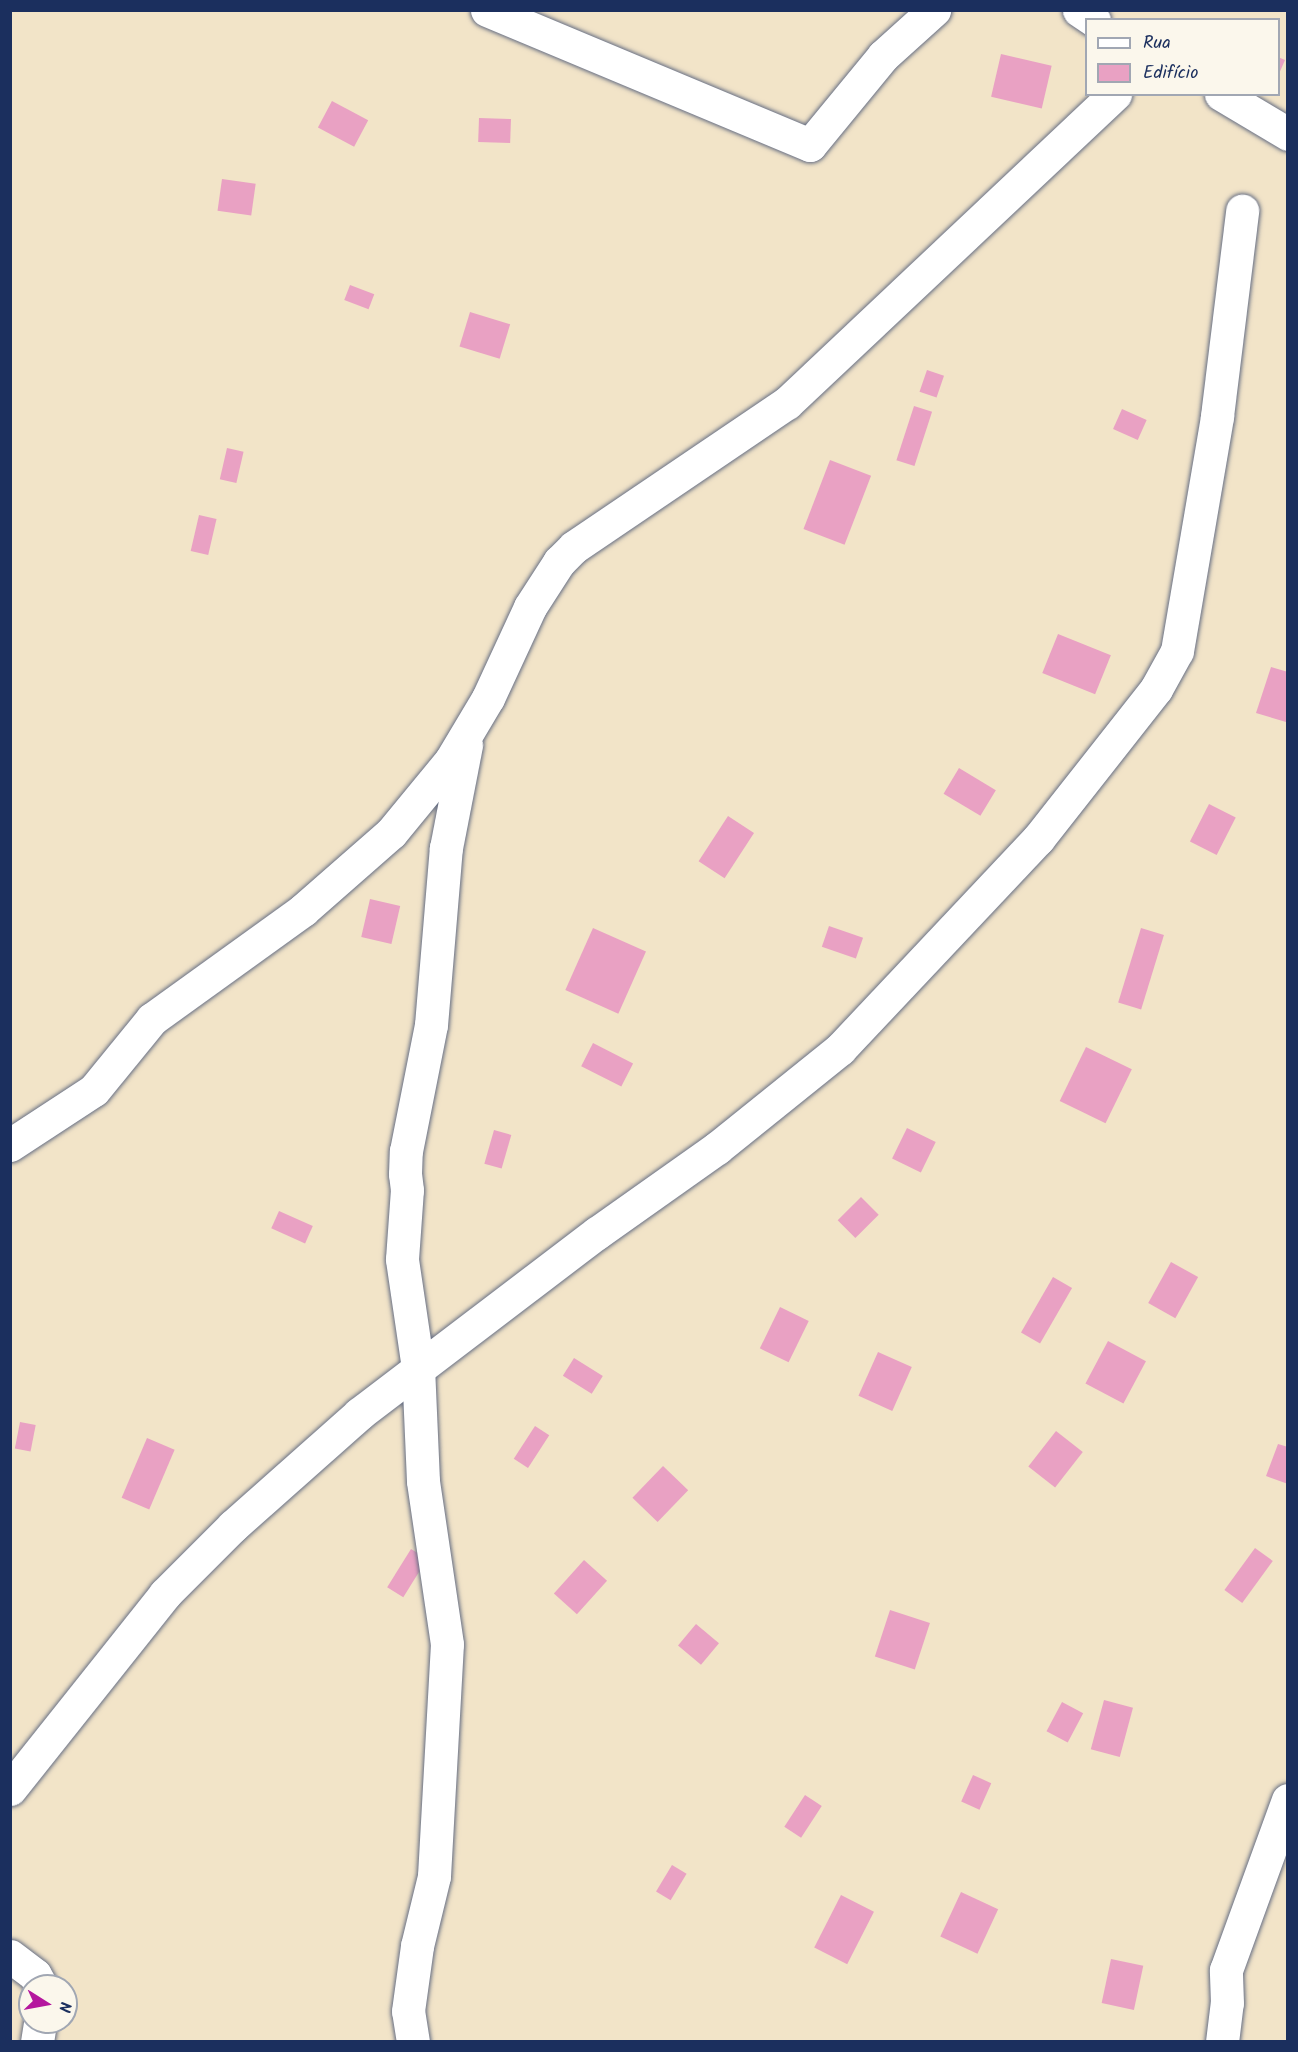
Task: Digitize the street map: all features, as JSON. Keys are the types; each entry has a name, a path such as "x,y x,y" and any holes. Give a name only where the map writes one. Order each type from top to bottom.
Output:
{"street":[{"path":"488,10 810,145 884,56 934,10"},
{"path":"10,1144 57,1118 94,1090 152,1019 303,910 391,833 450,760 488,698 530,607 559,562 574,547 649,493 712,457 787,403 1113,96"},
{"path":"1224,96 1287,134"},
{"path":"10,1789 165,1594 233,1526 358,1414 717,1148 840,1049 1038,839 1156,689 1177,651 1217,416 1242,211"},
{"path":"413,2042 408,2011 417,1946 434,1876 447,1644 423,1481 418,1368 402,1259 406,1150 431,1024 446,848 469,729"},
{"path":"1222,2042 1227,2003 1226,1970 1287,1800"},
{"path":"10,1956 34,1974"}],"building":[{"path":"1001,54 1052,66 1042,109 991,97"},
{"path":"1280,58 1285,60 1280,71"},
{"path":"332,101 368,120 354,147 318,127"},
{"path":"479,118 511,119 510,143 478,142"},
{"path":"222,179 256,184 251,215 218,211"},
{"path":"350,285 374,294 369,309 344,300"},
{"path":"470,312 510,324 500,359 459,346"},
{"path":"927,370 944,376 937,398 920,392"},
{"path":"914,406 932,412 914,466 896,460"},
{"path":"1122,409 1147,420 1138,440 1113,429"},
{"path":"227,448 244,452 236,483 220,479"},
{"path":"830,460 871,476 845,545 803,529"},
{"path":"199,515 217,519 208,555 191,551"},
{"path":"1058,634 1111,655 1095,694 1042,673"},
{"path":"1271,667 1288,672 1286,722 1256,713"},
{"path":"959,768 996,790 980,816 944,794"},
{"path":"1209,804 1236,818 1217,855 1190,841"},
{"path":"728,816 754,833 725,878 699,861"},
{"path":"370,899 400,906 391,944 361,937"},
{"path":"829,926 863,938 856,959 822,947"},
{"path":"593,928 646,952 618,1014 565,990"},
{"path":"1141,928 1164,935 1141,1010 1118,1003"},
{"path":"593,1043 633,1063 621,1087 581,1066"},
{"path":"1086,1047 1132,1069 1106,1123 1060,1101"},
{"path":"907,1128 936,1142 921,1173 892,1159"},
{"path":"494,1130 511,1135 502,1169 484,1164"},
{"path":"861,1197 879,1215 855,1238 838,1220"},
{"path":"279,1211 313,1226 305,1243 271,1228"},
{"path":"1171,1262 1198,1277 1175,1318 1148,1303"},
{"path":"1053,1277 1072,1288 1040,1343 1021,1332"},
{"path":"780,1307 809,1321 789,1362 760,1348"},
{"path":"1108,1341 1146,1361 1123,1404 1085,1383"},
{"path":"878,1352 912,1367 892,1411 858,1396"},
{"path":"574,1358 603,1376 592,1394 563,1376"},
{"path":"20,1422 36,1425 31,1452 15,1449"},
{"path":"535,1426 549,1435 528,1468 514,1459"},
{"path":"1056,1431 1083,1452 1055,1487 1028,1466"},
{"path":"147,1438 175,1450 149,1510 122,1498"},
{"path":"1278,1444 1288,1447 1288,1484 1266,1476"},
{"path":"663,1466 688,1490 658,1522 632,1498"},
{"path":"1255,1548 1273,1561 1242,1603 1224,1590"},
{"path":"411,1549 427,1559 403,1597 387,1587"},
{"path":"584,1560 607,1581 577,1614 554,1593"},
{"path":"890,1610 930,1623 915,1670 875,1657"},
{"path":"696,1624 719,1643 701,1665 678,1645"},
{"path":"1104,1700 1133,1708 1120,1757 1091,1749"},
{"path":"1062,1702 1083,1713 1068,1742 1047,1731"},
{"path":"973,1775 991,1783 979,1810 961,1801"},
{"path":"805,1795 822,1806 801,1838 784,1827"},
{"path":"672,1865 687,1874 671,1900 656,1892"},
{"path":"961,1892 998,1909 977,1954 940,1936"},
{"path":"841,1895 874,1912 847,1964 814,1948"},
{"path":"1111,1959 1143,1966 1134,2010 1102,2003"}]}
